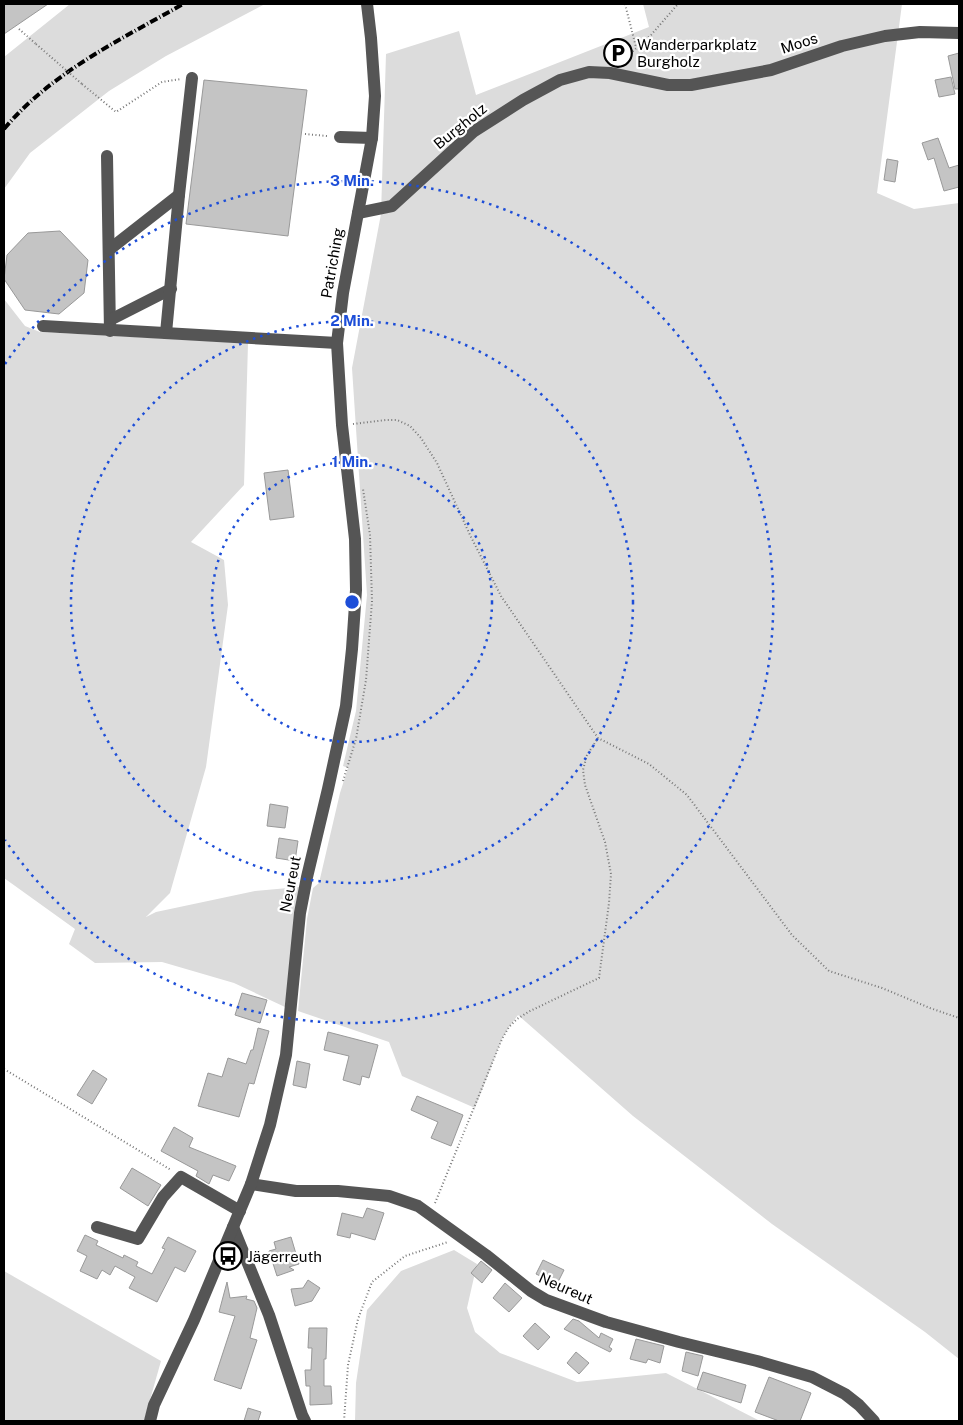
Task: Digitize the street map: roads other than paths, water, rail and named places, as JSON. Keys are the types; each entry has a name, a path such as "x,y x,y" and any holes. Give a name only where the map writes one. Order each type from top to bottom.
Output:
{"street":[{"name":"Patriching","path":"356,590 355,539 342,425 337,343 342,293 372,138 375,96 367,4"},
{"name":"Moos","path":"590,72 610,73 668,84 691,85 771,70 842,46 885,36 920,32 959,33"},
{"name":"Burgholz","path":"358,213 392,206 474,132 523,100 560,80 590,72"},
{"path":"166,333 192,78"},
{"path":"340,137 372,138"},
{"path":"107,156 110,326"},
{"path":"110,249 179,195"},
{"path":"110,326 171,289"},
{"path":"43,326 110,326 166,333 337,343"},
{"name":"Neureut","path":"150,1421 154,1405 194,1320 251,1184 270,1125 286,1055 300,914 346,706 356,590"},
{"path":"97,1227 138,1239 163,1197 181,1177 240,1211"},
{"name":"Neureut","path":"251,1184 296,1191 338,1191 389,1196 418,1206 531,1291 546,1300 606,1322 812,1377 845,1394 859,1404 874,1421"},
{"path":"233,1227 269,1315 305,1421"}],"railway":[{"path":"4,129 43,90 65,74 111,44 183,4"}],"place":[{"name":"Wanderparkplatz Burgholz","path":"618,53"},
{"name":"Jägerreuth","path":"228,1256"}]}
